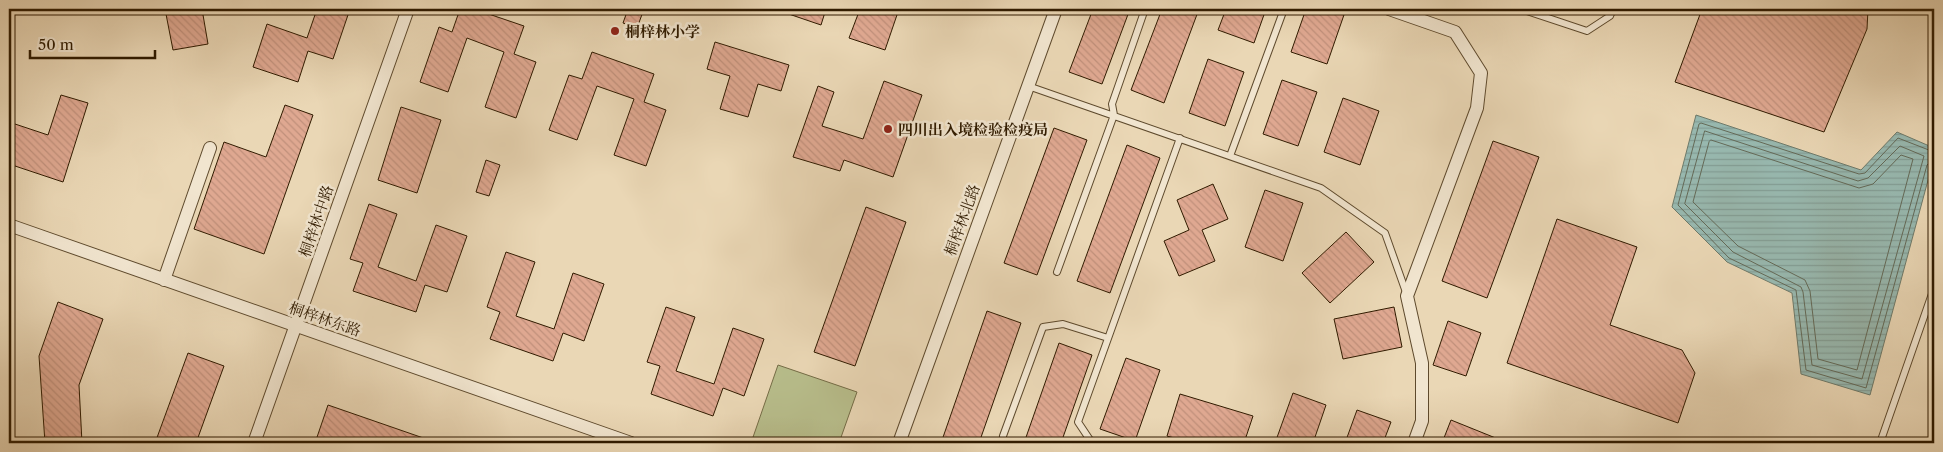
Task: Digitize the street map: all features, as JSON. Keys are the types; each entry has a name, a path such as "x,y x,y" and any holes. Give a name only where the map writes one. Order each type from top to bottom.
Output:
{"street":[{"name":"桐梓林中路","path":"254,443 297,327 408,9"},
{"name":"桐梓林北路","path":"898,443 1056,9"},
{"path":"1389,9 1455,32 1481,73 1476,108 1407,296 1422,364 1422,421 1414,443"},
{"path":"164,280 210,148"},
{"name":"桐梓林东路","path":"9,225 631,443"}],"lane":[{"path":"1057,272 1114,115 1112,104 1145,9"},
{"path":"1230,156 1284,9"},
{"path":"1521,9 1588,31 1610,16 1613,9"},
{"path":"1028,86 1321,188 1385,233 1407,296"},
{"path":"1099,443 1090,440 1078,422 1180,138"},
{"path":"1880,443 1934,288"},
{"path":"1003,436 1043,327 1063,324 1108,338"}],"green space":[{"path":"778,365 857,392 839,443 751,443"}],"water":[{"path":"1696,115 1861,170 1897,132 1934,148 1934,158 1870,395 1801,374 1792,293 1727,262 1672,207"}],"building":[{"path":"165,9 202,9 208,44 173,50"},
{"path":"317,9 350,9 333,59 308,51 298,82 253,67 267,24 307,38"},
{"path":"460,9 474,9 524,26 514,54 536,62 516,118 485,107 504,52 467,38 448,92 420,82 439,27 452,32"},
{"path":"628,9 644,9 637,28 623,23"},
{"path":"780,9 826,9 821,25 780,11"},
{"path":"860,9 899,9 885,50 849,38"},
{"path":"1093,9 1130,9 1102,84 1069,72"},
{"path":"1162,9 1199,9 1164,103 1131,90"},
{"path":"1226,9 1266,9 1254,43 1218,30"},
{"path":"1306,9 1346,9 1327,64 1291,52"},
{"path":"1702,9 1868,9 1867,29 1824,132 1675,82"},
{"path":"715,42 789,65 781,91 758,84 748,117 720,109 730,76 707,69"},
{"path":"592,52 654,74 644,102 666,110 646,166 614,155 634,99 597,86 577,140 549,130 569,75 582,79"},
{"path":"1208,59 1244,72 1225,126 1189,113"},
{"path":"1282,80 1317,92 1298,146 1263,134"},
{"path":"884,81 922,95 893,177 844,160 840,171 793,157 818,86 834,92 822,126 863,139"},
{"path":"61,95 88,103 63,182 9,164 9,122 48,135"},
{"path":"1343,98 1379,111 1360,165 1324,152"},
{"path":"285,105 313,115 264,254 194,229 224,142 266,157"},
{"path":"401,107 441,120 417,193 378,180"},
{"path":"1054,128 1087,140 1037,275 1004,263"},
{"path":"1493,141 1539,157 1487,298 1442,281"},
{"path":"1127,145 1160,158 1110,293 1077,281"},
{"path":"486,160 500,165 489,196 476,192"},
{"path":"1213,184 1228,219 1202,230 1215,261 1179,276 1164,241 1189,230 1177,200"},
{"path":"1265,190 1303,203 1283,261 1245,247"},
{"path":"369,204 397,214 378,267 416,281 436,225 467,236 447,292 425,285 416,312 353,291 363,263 350,259"},
{"path":"866,207 906,222 855,366 814,352"},
{"path":"1557,219 1637,247 1610,325 1682,350 1695,373 1678,423 1507,363"},
{"path":"1346,232 1374,262 1330,303 1302,273"},
{"path":"506,252 535,262 516,316 554,329 573,273 604,284 584,341 563,333 553,361 490,339 500,312 487,307"},
{"path":"58,302 103,319 79,385 82,443 45,443 39,356"},
{"path":"666,307 695,317 676,371 714,384 733,328 764,339 744,396 723,388 713,416 651,394 660,366 647,362"},
{"path":"1394,307 1402,347 1343,359 1334,319"},
{"path":"987,311 1021,323 979,443 941,443"},
{"path":"1448,321 1481,333 1466,376 1433,365"},
{"path":"1059,343 1092,355 1061,443 1024,443"},
{"path":"188,353 224,366 196,443 155,443"},
{"path":"1126,358 1160,370 1135,441 1100,429"},
{"path":"1293,393 1326,405 1313,443 1275,443"},
{"path":"1180,394 1253,416 1244,443 1191,443 1167,436"},
{"path":"328,405 432,441 431,443 315,443"},
{"path":"1357,410 1391,422 1383,443 1345,443"},
{"path":"1451,420 1508,443 1442,443"}],"place":[{"name":"桐梓林小学","path":"615,31"},
{"name":"四川出入境检验检疫局","path":"888,129"}]}
